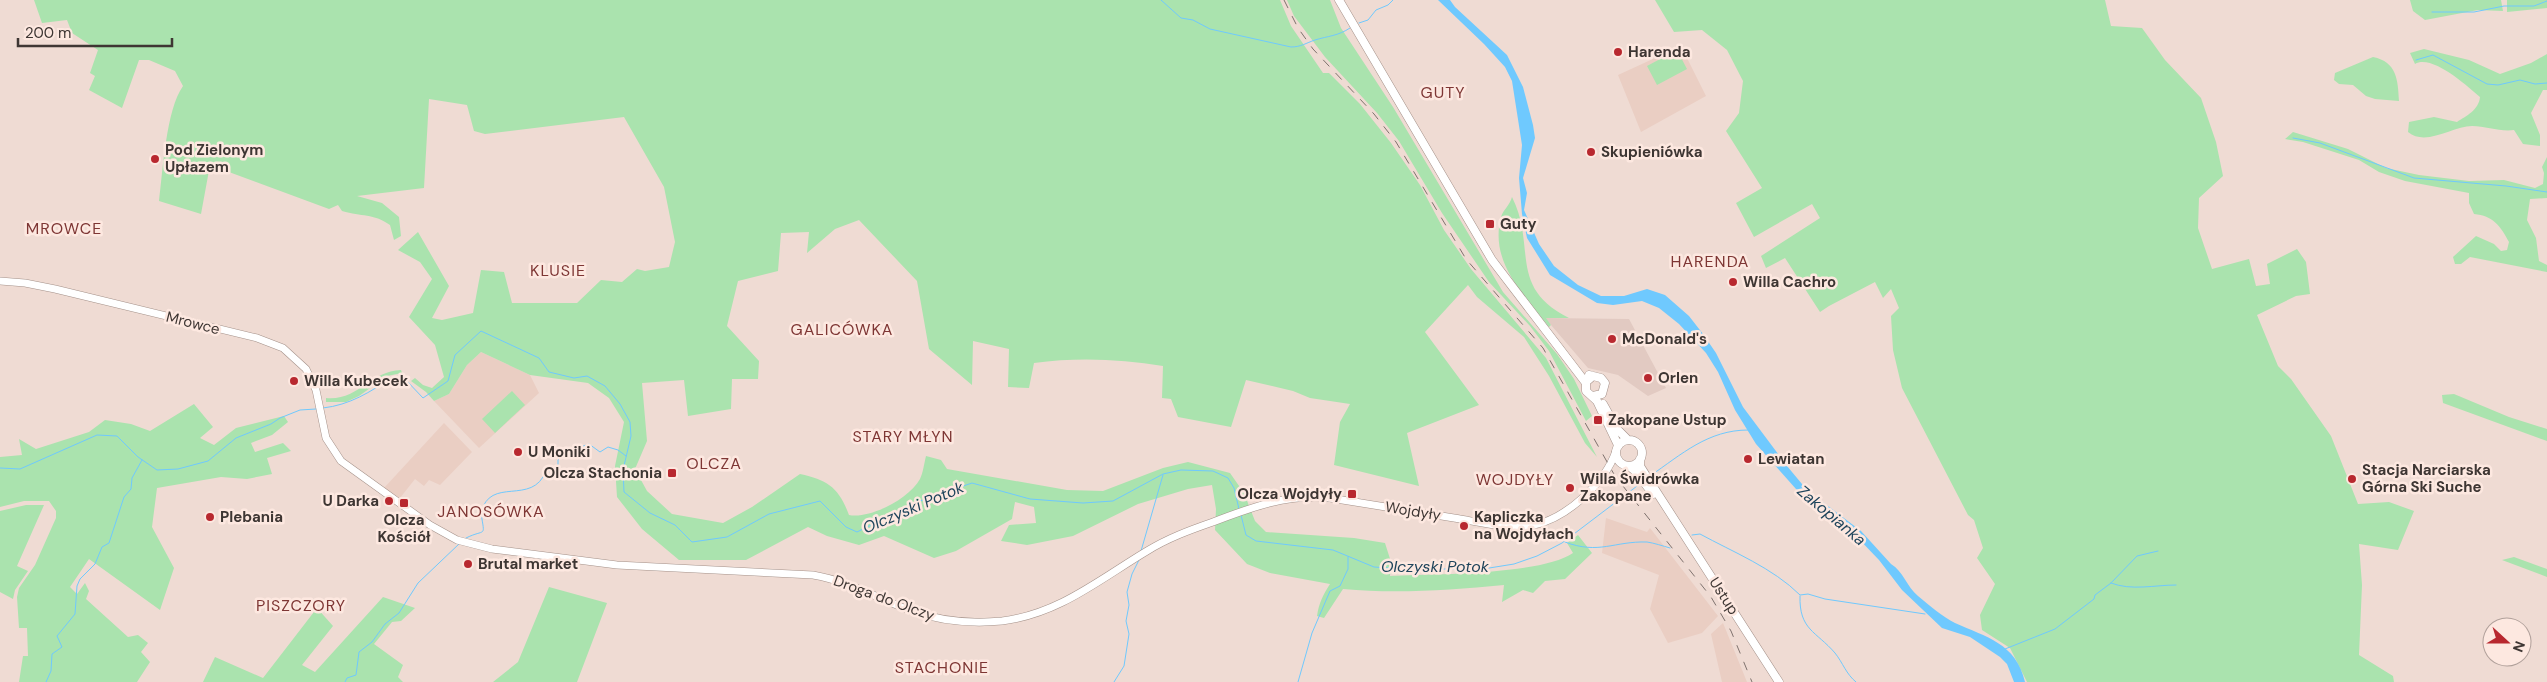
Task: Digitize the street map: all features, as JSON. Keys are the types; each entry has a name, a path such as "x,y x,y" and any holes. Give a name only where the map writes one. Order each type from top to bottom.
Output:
{"main road":[{"path":"1339,0 1492,260 1575,366 1586,383 1586,390 1593,396 1617,448 1620,463 1630,467 1636,465 1640,459 1640,446 1635,441 1627,439 1617,429 1605,410 1602,394 1605,388 1604,381 1575,366"},
{"path":"1586,383 1593,376"},
{"path":"1593,396 1602,394"},
{"path":"1617,448 1627,439"},
{"name":"Ustup","path":"1640,459 1640,466 1645,480"},
{"name":"Ustup","path":"1630,467 1645,480 1668,510 1779,682"}],"street":[{"name":"Mrowce","path":"0,281 33,284 272,343 290,353 302,364 312,380 326,438 335,455 349,468 430,525 457,540 492,549 634,566"},
{"name":"Wojdyły","path":"1256,505 1284,498 1313,497 1497,525 1526,526 1547,521 1569,509 1583,497 1609,467 1617,448"},
{"name":"Wojdyły","path":"1609,467 1620,463"},
{"name":"Droga do Olczy","path":"634,566 808,574 844,582 929,616 962,621 995,621 1027,617 1052,609 1155,546 1256,505"}],"shaded area":[{"path":"1681,46 1706,96 1641,132 1618,75"},
{"path":"1545,318 1629,319 1666,388 1648,396 1618,375 1588,368"},
{"path":"481,352 530,375 539,393 479,448 434,401 449,394 467,365"},
{"path":"444,423 472,452 440,485 429,480 424,486 415,479 400,498 384,488"},
{"path":"1606,518 1647,532 1650,528 1718,616 1702,633 1668,643 1650,609 1659,575 1602,553"},
{"path":"1723,623 1747,682 1722,682 1711,634"}],"green space":[{"path":"34,0 1280,0 1291,26 1323,73 1329,73 1360,104 1391,143 1420,185 1444,230 1471,269 1546,358 1597,457 1585,443 1549,376 1524,337 1477,297 1468,285 1425,332 1479,405 1407,433 1419,486 1334,465 1340,422 1350,404 1310,398 1293,391 1246,380 1231,427 1178,417 1171,399 1162,398 1163,366 1099,360 1066,360 1034,363 1029,388 1008,387 1009,349 973,341 972,385 929,349 917,281 859,220 835,229 807,253 809,232 781,233 778,271 738,281 727,326 759,361 758,379 732,379 731,409 688,416 684,380 642,383 647,441 635,469 647,491 672,514 723,523 752,507 800,474 818,479 831,487 841,498 849,515 878,511 907,494 915,486 921,477 926,456 941,460 947,469 1067,490 1103,491 1163,468 1188,462 1230,473 1244,493 1255,521 1266,532 1354,538 1385,543 1391,562 1390,576 1458,574 1537,566 1573,553 1567,543 1578,535 1592,553 1565,579 1545,581 1533,593 1523,590 1502,602 1504,585 1444,590 1343,589 1324,618 1317,616 1322,599 1330,584 1270,573 1247,564 1215,530 1216,509 1212,485 1188,489 1138,504 1073,536 1027,545 1001,541 1009,525 1036,523 1034,507 1015,502 1012,519 956,551 934,558 884,536 859,545 827,536 808,527 746,560 679,560 642,529 617,497 615,466 624,422 609,398 588,383 530,375 481,352 467,365 449,394 434,401 426,392 411,381 415,378 423,385 432,388 444,377 435,345 409,317 432,279 420,262 398,250 418,232 449,286 432,318 442,320 473,313 481,270 504,272 512,303 577,303 601,280 622,282 637,269 645,271 669,267 675,242 664,187 624,117 485,134 474,131 467,105 429,99 424,188 357,196 382,203 399,217 401,236 394,240 390,225 384,221 342,211 338,205 329,209 210,165 201,214 159,201 169,125 177,97 183,86 175,71 149,60 139,60 122,108 89,90 95,76 90,73 98,50 72,33 67,20 42,23"},
{"path":"1287,0 1330,0 1341,28 1393,107 1503,292 1557,354 1574,379 1592,416 1586,421 1549,351 1530,326 1489,282 1442,213 1399,141 1377,113 1325,57 1294,16"},
{"path":"1655,0 2105,0 2111,26 2142,28 2165,60 2201,98 2216,142 2223,176 2199,198 2198,228 2212,269 2249,259 2256,286 2270,284 2267,264 2297,249 2306,262 2310,294 2296,296 2257,315 2278,366 2291,379 2331,436 2358,504 2389,502 2414,511 2398,550 2359,544 2362,585 2359,655 2393,676 2394,682 2027,682 2010,648 1982,630 1980,615 1995,584 1977,558 1983,548 1974,520 1968,515 1902,388 1893,350 1891,316 1899,308 1891,289 1883,298 1875,282 1820,312 1785,258 1766,268 1761,256 1820,218 1812,204 1754,237 1736,203 1762,188 1726,131 1739,113 1743,81 1727,50 1702,30 1674,32"},
{"path":"2410,0 2501,0 2503,11 2478,10 2425,20 2413,11"},
{"path":"2507,0 2547,0 2547,8 2507,12"},
{"path":"2424,49 2469,60 2500,74 2531,63 2547,54 2547,90 2543,90 2531,113 2540,135 2540,146 2523,144 2514,130 2472,126 2431,137 2415,136 2408,132 2409,122 2434,117 2457,122 2475,109 2480,97 2440,67 2422,62 2415,64 2410,53"},
{"path":"1677,50 1687,69 1657,85 1647,66"},
{"path":"2373,57 2387,63 2395,73 2399,101 2375,99 2366,96 2353,85 2339,84 2334,80 2335,73"},
{"path":"2293,132 2348,149 2386,168 2419,175 2469,181 2504,180 2535,188 2543,184 2544,173 2542,167 2547,157 2547,198 2530,199 2527,220 2536,238 2539,261 2547,265 2547,272 2470,257 2461,264 2455,264 2453,257 2476,236 2494,244 2501,251 2507,250 2509,242 2495,222 2481,215 2474,214 2469,203 2469,193 2405,181 2379,172 2359,160 2303,142 2285,139"},
{"path":"1512,197 1523,232 1530,279 1537,293 1550,306 1569,318 1546,318 1551,325 1549,327 1511,277 1500,249 1501,217"},
{"path":"401,370 402,373 387,376 359,396 346,402 326,402 326,398 337,398 347,395 381,375"},
{"path":"512,391 525,405 495,433 482,419"},
{"path":"2454,394 2509,417 2547,429 2547,441 2443,403 2442,395"},
{"path":"194,404 213,427 200,438 214,445 236,428 284,416 288,422 272,435 251,443 255,452 283,443 291,451 267,458 272,474 247,479 221,477 157,488 152,527 174,568 160,610 89,559 70,587 77,594 85,583 89,591 86,599 128,637 138,635 148,643 141,652 150,662 137,682 19,682 23,656 28,656 27,628 19,628 17,597 19,588 35,565 56,518 56,511 49,501 24,501 0,507 0,457 22,455 19,439 36,449 89,432 105,420 131,424 150,431"},
{"path":"26,505 44,505 17,566 28,571 15,590 13,599 0,592 0,511"},
{"path":"2514,557 2547,569 2547,577 2502,560"},
{"path":"549,587 607,603 577,682 493,682 518,662"},
{"path":"383,597 415,608 401,621 392,622 374,644 403,665 398,677 403,682 203,682 215,657 263,678 317,608 333,626 302,665 315,672"}],"water":[{"name":"Zakopianka","path":"1438,0 1450,0 1455,7 1507,55 1523,87 1535,138 1523,178 1527,193 1524,210 1539,244 1554,266 1578,285 1601,296 1624,296 1647,289 1665,295 1689,316 1716,353 1743,407 1807,490 1861,531 1899,571 1914,592 1931,607 1955,623 1998,643 2007,650 2015,658 2025,682 2014,682 2007,664 2000,657 1970,637 1942,628 1902,590 1879,560 1856,536 1839,521 1813,505 1796,489 1756,444 1735,410 1718,372 1706,353 1679,324 1659,308 1642,301 1613,305 1597,303 1550,275 1527,238 1522,214 1519,178 1522,145 1512,81 1505,67 1484,44"}],"waterway":[{"path":"1161,0 1181,18 1193,20 1210,29 1291,47 1301,46 1350,28"},
{"path":"1359,23 1368,20 1376,10 1388,5 1393,0"},
{"path":"2432,12 2474,12 2504,6 2534,6 2547,1"},
{"path":"2416,60 2433,55 2487,84 2498,85 2520,80 2535,84 2547,83"},
{"path":"2293,138 2320,143 2414,178 2506,186 2547,192"},
{"name":"Olczyski Potok","path":"323,408 351,401 393,377 405,379 423,398 448,381 455,355 481,331 539,358 549,372 574,378 587,376 605,386 620,404 630,422 631,436 623,470 624,492 650,513 675,525 692,542 727,537 769,514 820,501 846,527 857,532 920,501 972,483 1030,499 1083,503 1113,501 1163,474 1181,470 1213,471 1228,478 1234,488 1239,509"},
{"name":"Olczyski Potok","path":"0,468 20,469 97,435 117,436 138,457 157,470 178,469 208,461 236,438 271,424 280,418 300,410 316,409"},
{"name":"Olczyski Potok","path":"1650,476 1708,439 1720,434 1748,430"},
{"path":"466,538 482,532 481,513 486,502 493,495 522,490 540,482 546,471 558,471 558,460 562,456 576,458 581,447 589,444 600,452 608,447 618,450 626,456"},
{"path":"46,682 51,671 52,654 62,647 57,636 75,614 77,586 80,579 95,564 102,547 109,543 124,497 131,489 132,478 142,460"},
{"path":"1141,551 1163,475"},
{"name":"Olczyski Potok","path":"1241,515 1246,535 1256,541 1333,550 1374,567 1483,569 1514,564 1537,556 1562,543 1641,483"},
{"path":"1692,535 1700,534 1752,561 1778,577 1800,595 1808,594 1825,599 1925,614"},
{"path":"1565,542 1588,547 1647,542 1670,548"},
{"path":"345,682 347,678 356,675 359,652 372,642 385,624 399,613 418,583 459,544"},
{"path":"2005,649 2055,629 2094,599 2095,595 2111,583 2137,556 2158,551"},
{"path":"1298,682 1312,633 1330,591 1340,586 1348,569 1348,557"},
{"path":"1114,682 1124,666 1129,634 1126,621 1129,605 1127,592 1132,574 1139,560"},
{"path":"2111,583 2127,587 2176,585"},
{"path":"1800,596 1800,607 1806,623 1835,653 1856,682"}],"railway":[{"path":"1284,0 1298,28 1313,49 1374,114 1396,142 1466,259 1543,348 1615,476 1711,597 1731,631 1752,682"}],"place":[{"name":"Harenda","path":"1618,52"},
{"name":"Skupieniówka","path":"1591,152"},
{"name":"Pod Zielonym Upłazem","path":"155,159"},
{"name":"Guty","path":"1490,224"},
{"name":"Willa Cachro","path":"1733,282"},
{"name":"McDonald's","path":"1612,339"},
{"name":"Orlen","path":"1648,378"},
{"name":"Willa Kubecek","path":"294,381"},
{"name":"Zakopane Ustup","path":"1598,420"},
{"name":"U Moniki","path":"518,452"},
{"name":"Lewiatan","path":"1748,459"},
{"name":"Olcza Stachonia","path":"672,473"},
{"name":"Stacja Narciarska Górna Ski Suche","path":"2352,479"},
{"name":"Willa Świdrówka Zakopane","path":"1570,488"},
{"name":"Olcza Wojdyły","path":"1352,494"},
{"name":"U Darka","path":"389,501"},
{"name":"Olcza Kościół","path":"404,503"},
{"name":"Plebania","path":"210,517"},
{"name":"Kapliczka na Wojdyłach","path":"1464,526"},
{"name":"Brutal market","path":"468,564"}],"district":[{"name":"GUTY","path":"1443,92"},
{"name":"MROWCE","path":"64,228"},
{"name":"HARENDA","path":"1710,261"},
{"name":"KLUSIE","path":"558,270"},
{"name":"GALICÓWKA","path":"842,329"},
{"name":"STARY MŁYN","path":"903,436"},
{"name":"OLCZA","path":"714,463"},
{"name":"WOJDYŁY","path":"1515,479"},
{"name":"JANOSÓWKA","path":"491,511"},
{"name":"PISZCZORY","path":"301,605"},
{"name":"STACHONIE","path":"942,667"}]}
